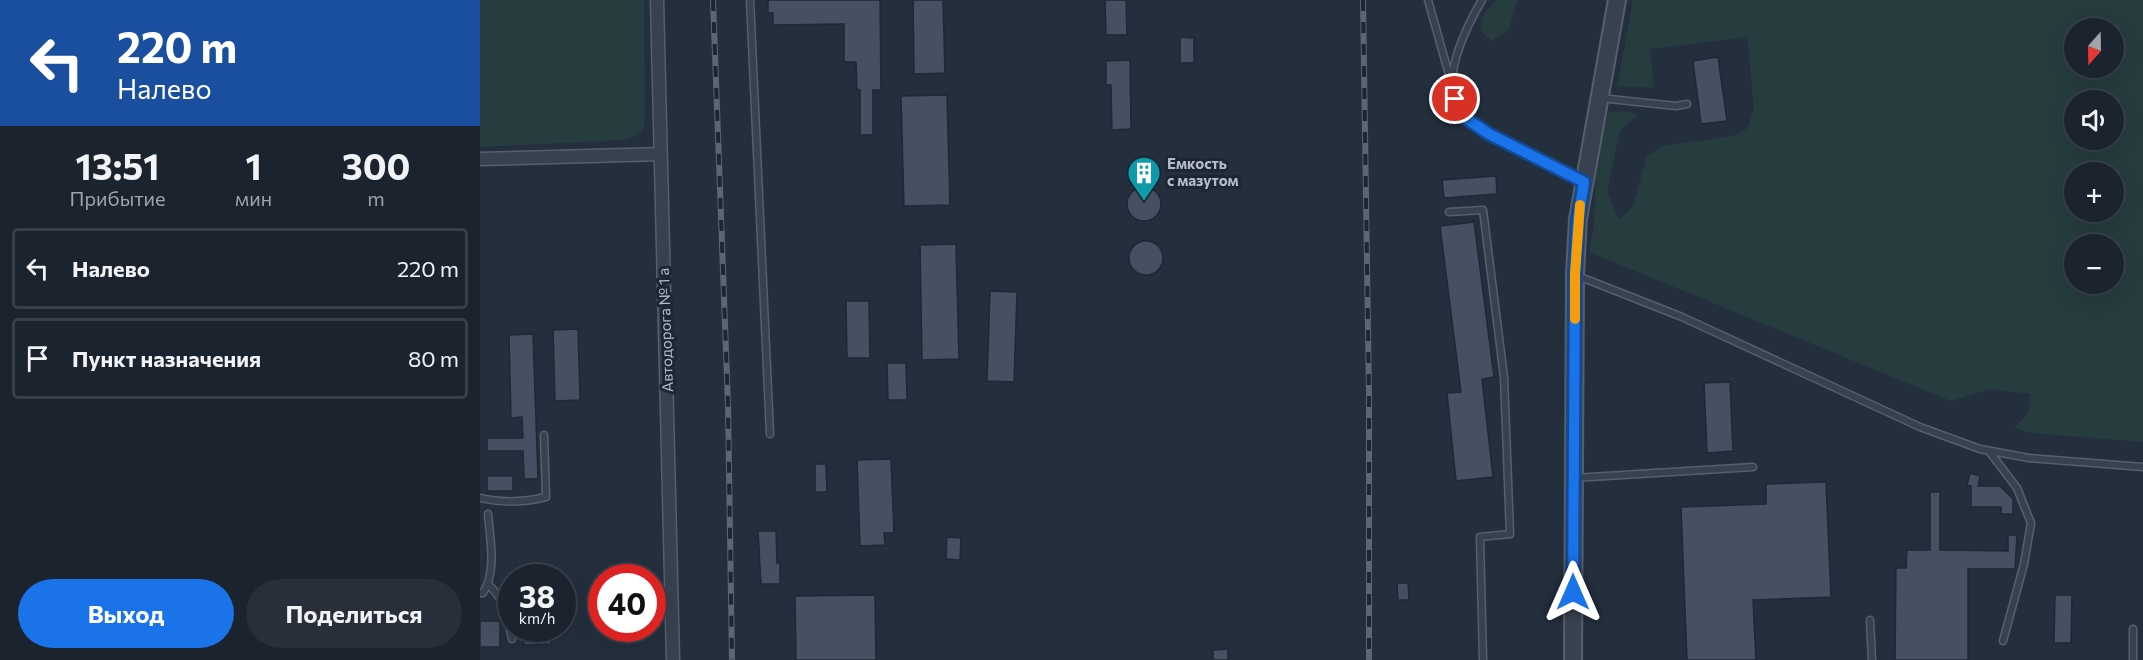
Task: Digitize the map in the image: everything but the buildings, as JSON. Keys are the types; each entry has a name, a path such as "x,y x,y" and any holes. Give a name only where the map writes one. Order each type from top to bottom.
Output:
{"street":[{"name":"Автодорога № 1 а","path":"657,0 674,660"},
{"path":"1573,660 1575,274 1578,219 1617,0"},
{"path":"480,159 661,154"}],"lane":[{"path":"750,0 770,434"},
{"path":"1428,0 1458,113 1489,134 1584,182"},
{"path":"1451,86 1457,57 1468,25 1482,0"},
{"path":"1599,98 1676,106 1687,104"},
{"path":"1449,212 1483,210 1504,377 1510,534 1480,537 1483,660"},
{"path":"1575,274 1682,317 1920,427 1989,451 2029,458 2143,467"},
{"path":"480,498 494,501 535,500 546,497 544,435"},
{"path":"1989,451 2017,488 2031,523 2024,564 2003,641"},
{"path":"1574,478 1753,467"},
{"path":"480,594 488,584 491,572 488,514"},
{"path":"488,584 498,594"},
{"path":"1870,620 1872,660"},
{"path":"2133,629 2133,660"}],"green space":[{"path":"480,0 644,0 645,116 644,126 640,132 625,140 480,147"},
{"path":"1496,0 1519,0 1516,3 1509,30 1491,41 1480,30 1484,14"},
{"path":"1633,0 2143,0 2143,442 2030,433 2015,427 2029,412 2030,394 1990,389 1951,401 1589,252 1594,227 1596,158 1608,112 1623,111 1639,115 1620,130 1607,192 1619,220 1633,206 1647,156 1662,146 1734,136 1747,129 1754,109 1747,37 1650,49 1654,88 1617,86"}],"railway":[{"path":"713,0 728,405 732,660"},
{"path":"1363,0 1369,395 1369,660"}],"slow traffic":[{"path":"1575,319 1575,274 1580,205"}],"place":[{"name":"Емкость с мазутом","path":"1144,202"}],"route":[{"path":"1455,99 1458,113 1489,134 1584,182 1578,219 1575,274 1573,592"}]}
